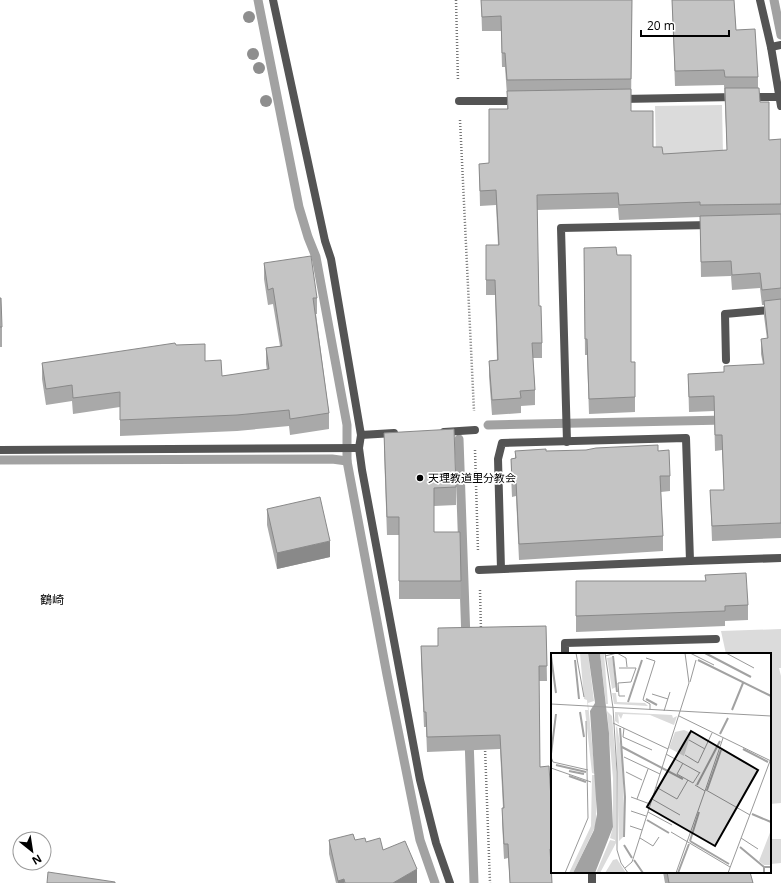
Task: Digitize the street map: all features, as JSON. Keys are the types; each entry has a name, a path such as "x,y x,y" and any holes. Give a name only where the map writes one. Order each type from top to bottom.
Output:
{"street":[{"path":"273,0 324,241 331,258 361,435 351,448"},
{"path":"760,0 777,46 779,97 781,106"},
{"path":"615,99 779,97"},
{"path":"459,102 529,100"},
{"path":"567,442 561,228 718,225"},
{"path":"726,360 726,314 781,309"},
{"path":"437,432 475,430"},
{"path":"361,435 399,433"},
{"path":"501,569 498,459 502,443 686,438 690,561"},
{"path":"0,450 351,448"},
{"path":"351,448 362,470 420,780 436,843 450,883"},
{"path":"479,570 781,558"},
{"path":"565,653 565,643 716,639"}],"shaded area":[{"path":"722,105 723,155 656,156 655,106"},
{"path":"781,629 781,668 779,668 781,676 781,803 771,804 771,653 726,653 721,631"},
{"path":"771,828 772,839 781,839 781,863 771,864"}],"building":[{"path":"481,0 632,0 631,79 507,80 505,53 502,53 501,16 482,17"},
{"path":"672,0 734,0 736,30 755,29 758,77 725,77 724,70 675,71"},
{"path":"725,88 759,88 760,102 769,102 769,140 781,139 781,204 700,205 700,202 619,205 618,193 537,195 539,306 541,306 542,343 532,343 535,390 520,391 521,398 492,400 489,361 498,360 495,280 486,280 486,245 499,245 496,190 480,191 479,164 489,163 489,109 508,109 507,91 631,89 631,111 653,111 653,147 662,147 663,154 727,150"},
{"path":"781,214 781,288 762,290 760,273 732,275 731,261 701,262 700,216"},
{"path":"616,247 617,255 631,255 631,362 635,362 635,397 589,399 587,339 585,339 584,248"},
{"path":"311,256 317,298 313,298 329,413 290,419 289,410 237,415 120,420 120,392 73,398 72,385 46,389 42,363 175,343 176,345 205,344 205,361 221,360 222,376 269,369 266,348 282,346 273,288 268,290 264,263"},
{"path":"1,298 2,327 0,327"},
{"path":"781,299 781,523 712,526 710,490 724,490 722,435 715,435 714,396 689,397 688,374 724,372 724,366 764,364 761,339 768,338 764,301"},
{"path":"454,429 456,487 434,488 434,532 460,532 461,581 399,581 399,517 387,517 384,433"},
{"path":"658,445 658,451 669,450 670,476 660,476 663,536 519,544 516,481 512,481 511,459 516,458 515,451 546,449 546,451 586,450 596,448"},
{"path":"320,497 330,541 277,553 267,509"},
{"path":"746,573 748,605 725,606 725,611 576,616 576,581 706,581 705,575"},
{"path":"546,626 547,666 539,666 540,767 549,766 552,883 510,883 508,844 504,844 502,808 504,808 500,735 427,737 426,712 424,712 421,646 438,646 438,628"},
{"path":"353,834 355,840 365,838 366,842 380,838 383,850 405,841 417,869 393,883 345,883 344,879 338,881 329,840"},
{"path":"48,872 115,882 115,883 47,883"},
{"path":"667,873 750,873 753,883 669,883"}],"waterway":[{"path":"258,0 299,207 316,257 347,425 347,461 387,675 420,840 435,883"},
{"path":"774,0 781,35"},
{"path":"488,425 726,420"},
{"path":"459,439 466,640"},
{"path":"0,460 332,459 347,461"},
{"path":"469,738 474,883"}],"place":[{"name":"天理教道里分教会","path":"420,478"}],"district":[{"name":"鶴崎","path":"52,600"}]}
